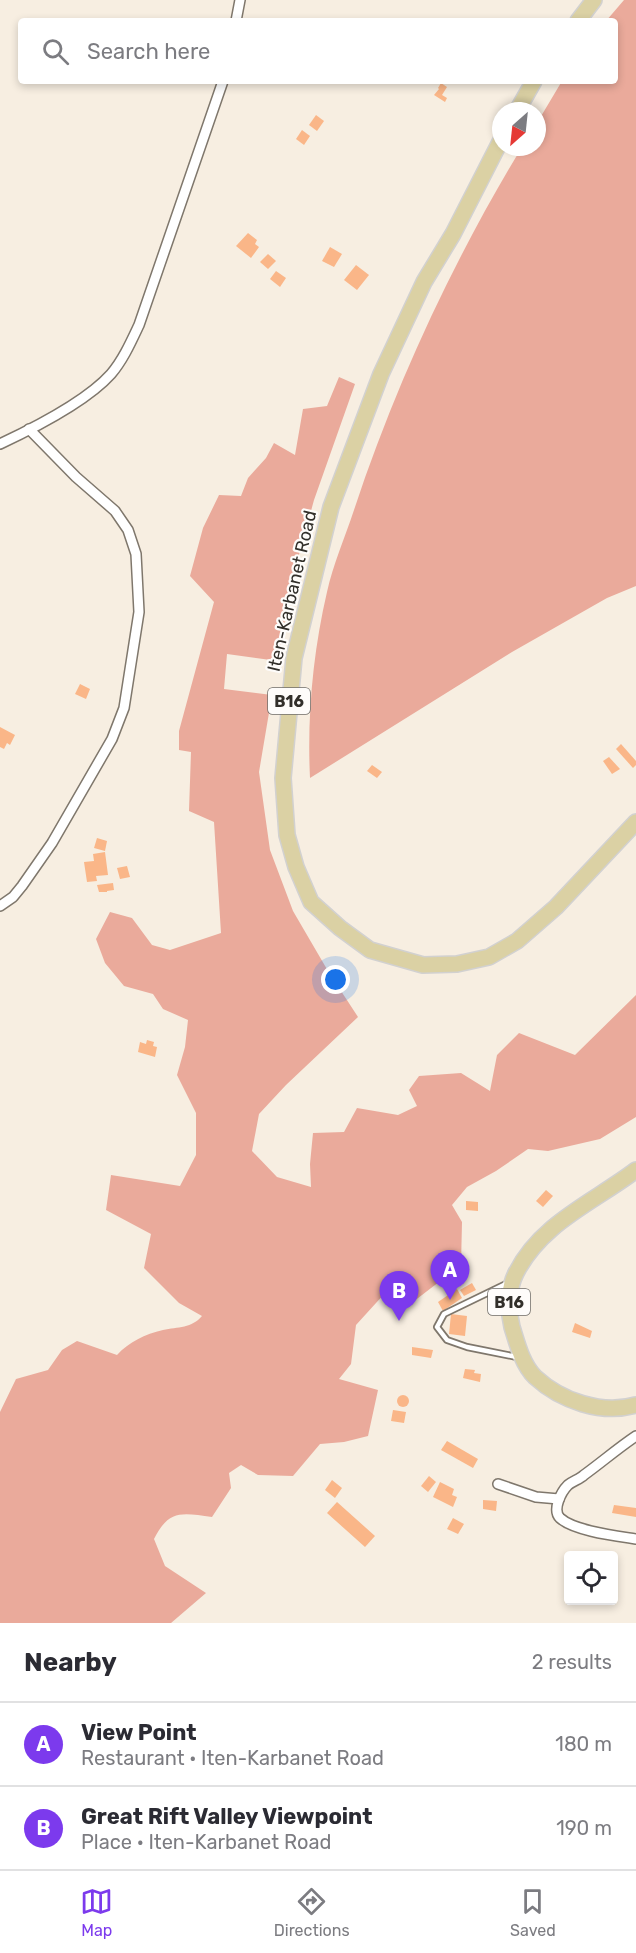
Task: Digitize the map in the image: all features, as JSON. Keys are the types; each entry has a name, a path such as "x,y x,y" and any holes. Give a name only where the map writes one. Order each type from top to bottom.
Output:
{"main road":[{"path":"580,18 594,0"},
{"path":"522,102 532,84"},
{"name":"Iten-Karbanet Road","path":"493,156 453,234 424,282 381,374 331,507 294,658 283,778 287,835 296,867 311,902 340,928 370,950 423,965 457,964 489,957 517,941 556,907 636,822"},
{"name":"B16","path":"636,1170 566,1216 535,1244 515,1274 509,1301 510,1318 519,1350 533,1376 557,1393 591,1407 623,1409 636,1405"}],"street":[{"path":"237,18 240,0"},
{"path":"0,444 82,398 110,374 126,351 139,326 222,84"},
{"path":"0,906 13,897 52,843 112,739 124,708 138,612 136,554 128,530 115,511 76,477 29,429"},
{"path":"636,1436 612,1452 584,1476 568,1485 560,1499 557,1511 560,1518 583,1529 636,1539"},
{"path":"498,1484 536,1497 560,1499"}],"lane":[{"path":"513,1281 444,1314 437,1327 447,1340 467,1347 523,1357"}],"shaded area":[{"path":"624,0 636,0 636,586 607,598 512,652 310,778 309,732 312,685 327,592 370,463 407,369 450,278 517,156 546,156 546,108 560,84 618,84 618,18 609,18"},
{"path":"339,377 355,384 314,500 292,580 278,661 227,654 224,689 272,695 259,772 270,850 293,911 358,1017 286,1085 259,1114 252,1151 277,1177 311,1187 310,1164 313,1133 344,1132 357,1108 398,1115 417,1106 409,1090 419,1076 461,1073 490,1091 497,1055 519,1033 575,1055 636,995 636,1117 600,1139 548,1151 528,1149 467,1187 452,1205 462,1222 461,1265 409,1305 386,1292 356,1325 351,1364 339,1379 378,1390 368,1436 344,1442 320,1444 293,1476 258,1475 241,1465 229,1473 231,1488 212,1517 177,1515 165,1522 160,1529 154,1539 165,1566 206,1593 171,1623 0,1623 0,1412 16,1379 48,1370 62,1350 77,1341 117,1355 132,1342 144,1336 189,1325 202,1316 179,1303 144,1268 151,1234 106,1210 111,1175 180,1186 196,1155 196,1113 177,1075 185,1047 188,1020 163,1009 153,994 124,986 105,963 96,939 110,912 132,918 152,945 170,950 221,933 214,822 189,811 191,752 179,750 179,731 214,602 190,576 203,528 219,495 241,496 248,478 266,458 274,443 295,455 303,409 327,406"}],"building":[{"path":"440,84 447,87 442,95 447,98 445,102 434,95"},
{"path":"316,115 324,121 317,131 309,125"},
{"path":"302,130 310,136 304,145 296,139"},
{"path":"248,233 257,240 255,244 259,247 251,258 236,246"},
{"path":"330,247 342,254 334,267 322,261"},
{"path":"268,254 276,261 268,269 260,262"},
{"path":"356,265 369,275 357,290 344,280"},
{"path":"276,271 286,278 280,287 270,279"},
{"path":"80,684 90,689 86,699 75,694"},
{"path":"0,727 15,735 10,745 7,743 4,749 0,747"},
{"path":"621,744 636,761 633,768 616,749"},
{"path":"609,757 620,769 612,774 603,761"},
{"path":"372,765 382,772 377,778 367,771"},
{"path":"97,838 107,841 105,851 94,848"},
{"path":"105,852 108,875 96,876 97,881 87,882 84,862 94,861 93,854"},
{"path":"127,866 130,877 120,879 117,868"},
{"path":"113,883 114,890 99,892 97,885"},
{"path":"147,1040 154,1042 153,1046 157,1047 155,1057 138,1052 140,1042 146,1044"},
{"path":"546,1190 553,1196 543,1207 536,1201"},
{"path":"466,1201 478,1202 478,1211 466,1210"},
{"path":"472,1283 476,1290 464,1296 460,1290"},
{"path":"457,1289 462,1298 443,1311 438,1302"},
{"path":"451,1314 467,1316 465,1336 449,1334"},
{"path":"575,1323 592,1331 590,1338 572,1332"},
{"path":"412,1347 433,1350 431,1358 412,1355"},
{"path":"465,1369 475,1370 474,1373 481,1374 480,1382 463,1378"},
{"path":"405,1395 409,1401 405,1407 401,1407 397,1399"},
{"path":"393,1410 406,1412 404,1423 391,1421"},
{"path":"447,1441 478,1459 473,1468 441,1450"},
{"path":"429,1476 436,1482 428,1492 421,1486"},
{"path":"332,1480 342,1488 335,1498 325,1490"},
{"path":"440,1482 454,1489 452,1495 457,1497 453,1507 433,1497"},
{"path":"483,1500 497,1501 496,1511 483,1509"},
{"path":"337,1502 375,1536 365,1547 327,1513"},
{"path":"614,1505 636,1508 636,1517 612,1513"},
{"path":"453,1518 464,1524 458,1534 447,1529"}],"place":[{"name":"View Point","path":"450,1300"},
{"name":"Great Rift Valley Viewpoint","path":"399,1321"}]}
